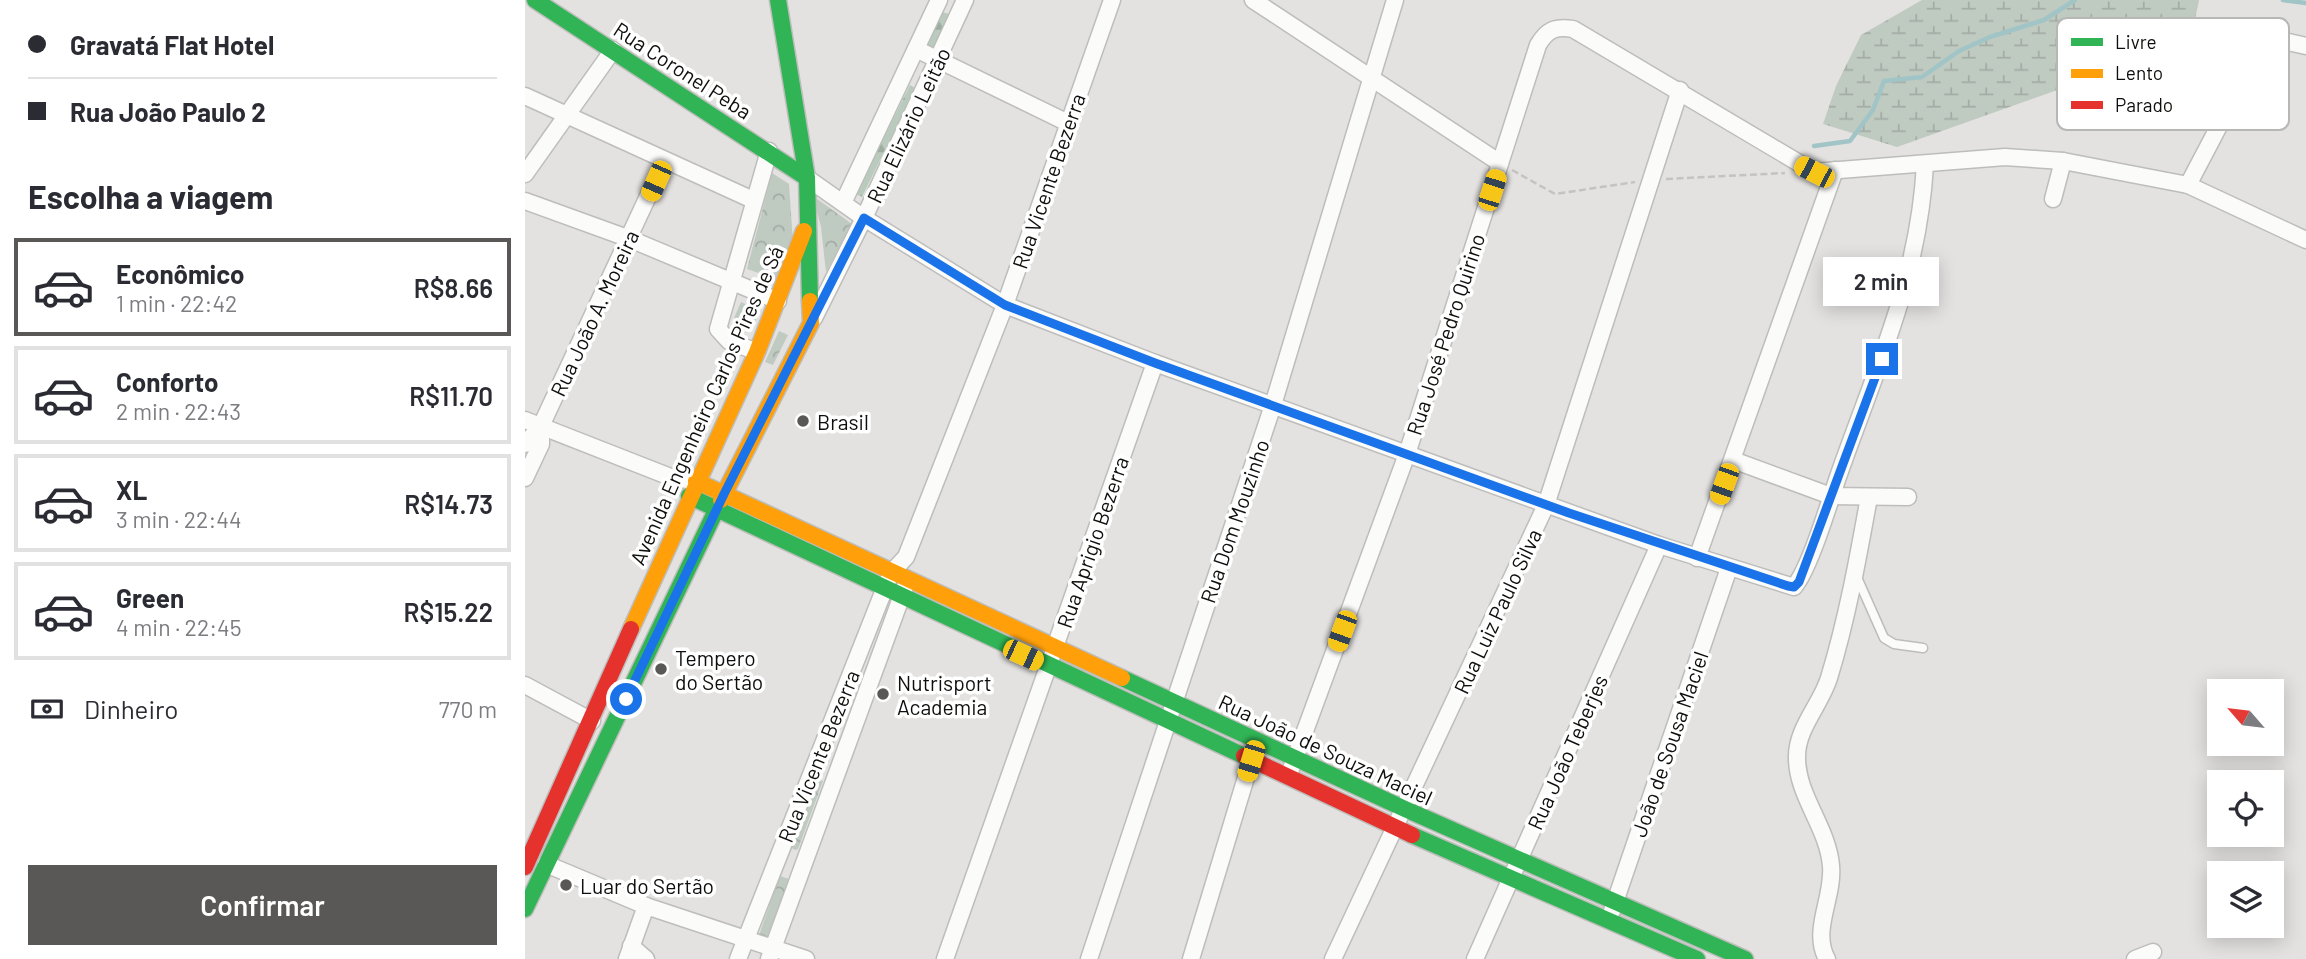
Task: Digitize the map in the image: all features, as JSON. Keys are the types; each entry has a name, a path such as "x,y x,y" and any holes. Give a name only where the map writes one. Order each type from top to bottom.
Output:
{"street":[{"name":"Rua Coronel Peba","path":"535,0 807,178"},
{"path":"778,0 807,178 807,224"},
{"path":"843,203 939,0"},
{"name":"Rua Elizário Leitão","path":"811,323 864,218 965,0"},
{"name":"Rua Vicente Bezerra","path":"738,959 884,590 891,573 905,557 1005,305 1111,0"},
{"path":"1253,0 1500,163"},
{"name":"Rua Dom Mouzinho","path":"1089,959 1166,720 1273,405 1369,79 1395,0"},
{"name":"Rua José Pedro Quirino","path":"1288,778 1407,454 1538,45 1546,33 1558,27 1573,29 1681,90"},
{"path":"916,49 1068,123"},
{"path":"525,174 613,50"},
{"path":"1681,90 1814,172 2005,157 2063,161 2188,185 2306,240"},
{"name":"Rua Luiz Paulo Silva","path":"1333,959 1546,505 1681,90"},
{"path":"525,96 664,162 753,200"},
{"path":"2188,185 2217,130"},
{"path":"757,352 729,341 718,329 769,151"},
{"path":"2053,199 2063,161"},
{"name":"Rua João A. Moreira","path":"525,444 541,426 664,162"},
{"path":"807,178 864,218 1005,305 1155,363 1546,505 1697,558 1794,587 1831,496 1907,288 1923,204 1925,164"},
{"path":"1697,558 1835,170"},
{"path":"525,201 630,239 778,301"},
{"name":"Avenida Engenheiro Carlos Pires de Sá","path":"525,867 531,839 592,721 693,488 757,352 807,224"},
{"name":"Avenida Engenheiro Carlos Pires de Sá","path":"525,909 724,494 811,323 807,224"},
{"name":"Rua Aprigio Bezerra","path":"945,959 1155,363"},
{"path":"525,420 693,488"},
{"name":"Rua João A. Moreira","path":"525,478 541,444 541,426"},
{"path":"1733,460 1831,496 1908,497"},
{"name":"Rua João de Souza Maciel","path":"693,488 724,494 907,581 1405,809 1745,959"},
{"name":"Rua João de Souza Maciel","path":"693,488 717,510 884,590 1396,828 1697,959"},
{"path":"1827,959 1820,937 1831,886 1831,867 1826,839 1805,795 1797,756 1798,745 1828,681 1855,573 1869,497"},
{"name":"Rua João Teberjes","path":"1475,959 1659,545"},
{"name":"Rua Vicente Bezerra","path":"771,954 907,581 905,557"},
{"name":"João de Sousa Maciel","path":"1609,920 1729,568"},
{"path":"525,685 592,721"},
{"path":"1191,959 1251,761"},
{"path":"546,864 646,906 745,939 771,954 806,959"},
{"path":"646,906 629,953 646,959"},
{"path":"2135,959 2153,952"}],"lane":[{"path":"1855,573 1884,638 1894,643 1923,648"}],"green space":[{"path":"1922,0 2199,0 2195,18 2057,18 2057,90 1897,147 1823,124 1836,86 1861,35"},
{"path":"942,12 949,14 931,53 924,50"},
{"path":"910,85 915,88 862,197 856,194"},
{"path":"772,173 789,184 793,242 776,279 747,269"},
{"path":"813,196 852,224 826,272 821,227"},
{"path":"741,302 760,311 753,326 734,318"},
{"path":"779,331 788,335 773,365 765,362"},
{"path":"850,685 856,690 834,742 831,741"},
{"path":"816,778 823,781 798,849 795,850 790,847"},
{"path":"780,876 789,879 767,939 759,935"}],"waterway":[{"path":"1814,146 1850,141 1873,110 1884,81 1922,77 1959,51 1990,37 2044,20 2075,0"},
{"path":"2283,0 2306,3"}],"traffic: fast":[{"path":"535,0 807,178"},
{"path":"778,0 807,178 810,301"},
{"path":"689,496 1244,756"},
{"path":"525,909 721,500"},
{"path":"1122,678 1405,809 1745,959"},
{"path":"1412,835 1697,959"}],"traffic: slow":[{"path":"631,629 757,352 804,231"},
{"path":"721,500 811,323 810,301"},
{"path":"696,481 1122,678"}],"traffic: jam":[{"path":"525,867 631,629"},
{"path":"1244,756 1412,835"}],"place":[{"name":"Brasil","path":"803,421"},
{"name":"Tempero do Sertão","path":"661,669"},
{"name":"Nutrisport Academia","path":"883,694"},
{"name":"Luar do Sertão","path":"566,885"}],"route":[{"path":"626,699 724,494 864,218 1005,305 1155,363 1569,513 1697,558 1794,587 1799,582 1882,359"}]}
